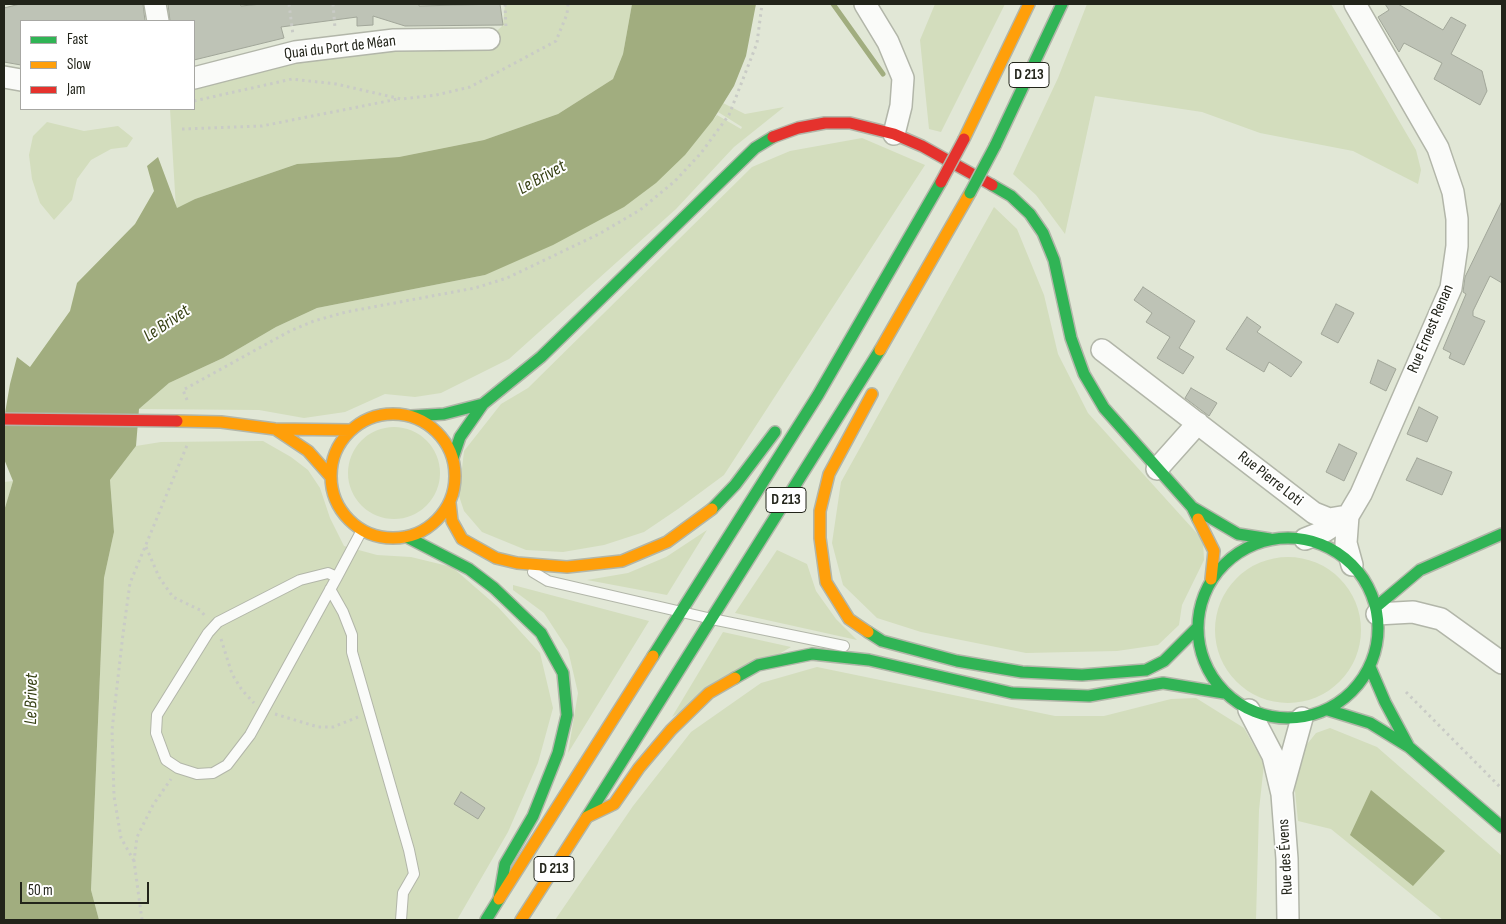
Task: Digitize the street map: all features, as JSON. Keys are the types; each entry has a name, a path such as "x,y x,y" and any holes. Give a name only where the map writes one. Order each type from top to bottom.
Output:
{"main road":[{"name":"D 213","path":"486,920 818,395 869,309 964,139 1029,4"},
{"name":"D 213","path":"521,920 588,817 895,326 995,146 1062,4"},
{"path":"784,419 735,485 714,507 667,542 642,554 604,563 567,566 517,563 496,558 462,539 452,521 450,503 454,488 453,458 460,437 483,404 540,357 755,148 779,134 825,123 850,123 894,134 922,146 1011,196 1030,214 1043,233 1054,260 1071,338 1084,374 1104,408 1192,507 1214,551 1211,579"},
{"path":"831,349 844,328 869,309"},
{"path":"892,355 895,326"},
{"path":"879,381 829,474 820,510 820,538 826,582 849,619 882,641 957,661 1022,672 1082,675 1146,670 1164,662 1197,628"},
{"path":"450,503 439,518 424,530 407,537 376,536 362,530 346,516 335,498 331,477 333,459 340,443 351,430 364,420 379,415 444,414 483,404"},
{"path":"411,416 429,425 444,440 453,458"},
{"path":"4,419 191,422 275,429 351,430"},
{"path":"275,429 308,451 331,477"},
{"path":"1192,507 1238,534 1270,539 1305,539 1322,545 1338,553 1355,569 1366,583 1376,610 1378,636 1370,667 1353,692 1328,710 1302,718 1275,718 1249,710 1224,693 1209,674 1200,652 1197,628 1200,603 1211,579 1227,561 1247,547 1270,539"},
{"path":"1394,574 1420,570 1502,534"},
{"path":"407,537 469,569 494,588 541,633 563,673 567,715 558,752 533,816 505,864 499,899"},
{"path":"1355,569 1376,574"},
{"path":"1376,610 1420,570"},
{"path":"588,817 614,804 638,768 671,730 709,694 758,665 812,654 869,660 1012,693 1090,696 1163,683 1224,693"},
{"path":"1370,667 1385,702 1409,747"},
{"path":"1328,710 1370,723 1409,747 1502,827"}],"street":[{"path":"155,4 158,20"},
{"path":"865,4 888,42 903,78 901,106 894,134"},
{"name":"Rue Ernest Renan","path":"1305,539 1325,531 1348,516 1361,494 1451,288 1457,246 1457,219 1453,192 1438,148 1355,4"},
{"name":"Quai du Port de Méan","path":"195,78 295,52 394,40 490,39"},
{"path":"4,77 20,80"},
{"name":"Rue Pierre Loti","path":"1102,350 1314,512 1329,519 1348,516"},
{"path":"1157,469 1198,423"},
{"name":"Rue Ernest Renan","path":"1348,516 1346,543 1355,569"},
{"path":"1376,610 1412,612 1441,619 1502,663"},
{"name":"Rue des Évens","path":"1249,710 1273,756 1282,794 1287,859 1288,920"},
{"name":"Rue des Évens","path":"1282,794 1302,718"}],"lane":[{"path":"337,577 328,573 300,580 218,622 213,627 157,715 156,733 166,760 178,768 197,774 213,773 227,765 245,743 337,577 362,530"},
{"path":"517,563 548,581 681,611 712,620 842,644 869,660"},
{"path":"330,589 343,612 352,635 352,652 414,874 403,893 401,920"}],"path":[{"path":"289,4 295,52"},
{"path":"333,4 338,47"},
{"path":"182,129 262,126 401,99 436,95 470,87 556,41 568,4"},
{"path":"183,390 290,331 314,321 346,312 475,288 507,278 569,249 640,210 662,193 701,153 729,115 757,43 762,4"},
{"path":"195,101 292,79 336,84 401,99"},
{"path":"134,860 121,838 118,821 114,796 112,730 130,583 146,546 191,422"},
{"path":"146,546 159,577 174,597 200,610 213,627 224,644 232,674 242,690 254,703 286,718 318,727 333,727 369,713"},
{"path":"1400,685 1502,789"},
{"path":"142,920 134,860 137,837 152,805 178,768"}],"shaded area":[{"path":"505,4 632,4 623,54 613,79 558,114 484,140 399,157 297,164 195,199 176,209 170,110 195,110 195,85 337,49 411,51 489,39 503,25"},
{"path":"935,4 1005,4 941,132 929,129 920,40"},
{"path":"1087,4 1331,4 1416,150 1421,170 1418,184 1353,151 1260,133 1202,112 1095,96 1065,234 1036,195 1013,174 1058,78"},
{"path":"723,103 745,114 784,107 734,147 676,209 509,359 441,393 415,397 385,394 345,412 304,418 259,410 139,409 169,383 223,358 276,327 317,308 485,275 713,120 717,115 741,129 742,127 718,112"},
{"path":"47,122 84,131 118,126 133,138 127,147 111,149 91,160 77,179 72,200 54,220 40,203 32,179 29,155 33,136"},
{"path":"862,138 925,165 724,475 644,532 604,545 563,552 526,550 482,532 464,511 459,496 464,451 501,404 528,388 752,167 790,151"},
{"path":"994,207 1017,229 1044,295 1058,354 1088,413 1203,540 1204,560 1182,605 1179,625 1158,645 1117,651 1026,653 921,632 877,618 843,585 832,543 841,482"},
{"path":"394,427 412,430 427,440 437,455 440,473 437,491 427,506 412,516 394,519 376,516 361,506 351,491 348,473 351,455 361,440 376,430"},
{"path":"263,441 291,457 308,470 320,488 330,518 344,546 377,555 411,557 452,567 498,607 540,653 553,708 538,763 508,832 457,920 99,920 91,890 104,578 114,532 110,480 136,446 161,442"},
{"path":"13,481 4,511 4,482"},
{"path":"707,530 667,595 587,580 628,573 666,557"},
{"path":"777,550 807,564 816,591 836,619 857,640 735,613"},
{"path":"1288,557 1316,563 1340,578 1355,602 1361,630 1355,658 1340,682 1316,697 1288,703 1260,697 1236,682 1221,658 1215,630 1221,602 1236,578 1260,563"},
{"path":"513,585 649,621 568,753 578,693 568,650 544,613 513,590"},
{"path":"723,632 791,647 672,717"},
{"path":"817,667 1055,716 1104,716 1171,699 1196,698 1244,728 1264,764 1259,810 1256,920 555,920 633,806 691,732 761,683"},
{"path":"1330,728 1377,747 1502,856 1502,920 1443,920 1331,829 1298,821 1294,781 1304,748 1316,733"}],"water":[{"name":"Le Brivet","path":"632,4 756,4 746,56 734,86 713,120 685,155 656,183 624,207 553,245 485,275 317,308 276,327 223,358 169,383 139,409 136,446 110,480 114,532 104,578 91,890 99,920 4,920 4,511 13,481 4,459 4,419 10,384 17,357 30,367 70,311 77,283 135,224 154,191 147,166 158,157 177,208 195,199 297,164 399,157 484,140 558,114 613,79 623,54"},
{"path":"1371,790 1445,851 1413,886 1350,835"}],"building":[{"path":"20,4 143,4 145,20 20,20 20,65 4,62 4,8"},
{"path":"168,4 240,4 241,6 262,4 419,4 419,6 500,4 503,25 405,26 373,16 373,25 357,26 357,17 281,27 284,38 195,60 195,20 170,20"},
{"path":"1385,4 1398,4 1443,30 1451,17 1466,25 1451,54 1482,71 1487,91 1480,105 1434,79 1442,63 1404,43 1399,52 1378,17 1389,10"},
{"path":"1502,201 1502,283 1490,276 1473,311 1473,316 1485,321 1464,365 1449,358 1451,353 1443,349 1466,294 1463,292 1465,277"},
{"path":"1143,287 1195,321 1179,348 1194,357 1183,374 1157,358 1170,337 1146,322 1152,313 1134,300"},
{"path":"1336,304 1354,313 1338,343 1321,334"},
{"path":"1247,317 1261,327 1257,332 1302,362 1291,377 1269,362 1264,372 1226,349"},
{"path":"1378,360 1396,369 1386,391 1370,383"},
{"path":"1191,388 1217,403 1209,416 1185,398"},
{"path":"1419,407 1438,417 1427,442 1407,434"},
{"path":"1339,444 1357,453 1344,481 1326,472"},
{"path":"1417,458 1452,472 1442,495 1406,480"},
{"path":"461,792 485,808 478,819 454,804"}],"waterway":[{"path":"833,4 883,74"}],"traffic: fast":[{"path":"995,146 1062,4"},
{"path":"453,458 460,437 483,404 541,357 755,148 773,137"},
{"path":"970,193 995,146"},
{"path":"653,656 818,395 941,182"},
{"path":"992,185 1011,196 1030,214 1043,233 1054,260 1071,338 1084,374 1104,408 1192,507 1198,519"},
{"path":"587,817 880,350"},
{"path":"411,416 444,414 483,404"},
{"path":"712,509 735,485 775,432"},
{"path":"1192,507 1238,534 1270,539"},
{"path":"1376,607 1420,570 1502,534"},
{"path":"407,537 469,569 494,588 541,633 563,673 567,715 558,753 533,816 505,864 499,899 486,920"},
{"path":"1297,538 1306,539 1331,548 1352,564 1368,585 1377,610 1378,628 1377,646 1368,671 1352,692 1331,708 1323,711 1306,717 1279,718 1270,717 1245,708 1218,685 1208,671 1199,646 1198,619 1199,610 1208,585 1231,558 1245,548 1270,539 1297,538"},
{"path":"868,632 882,641 957,661 1022,672 1082,675 1146,670 1164,661 1197,628"},
{"path":"735,678 758,665 812,654 869,660 1012,693 1089,696 1163,683 1224,693"},
{"path":"1370,667 1385,702 1408,745"},
{"path":"1328,710 1370,723 1409,747 1502,827"}],"traffic: slow":[{"path":"964,139 1029,4"},
{"path":"880,350 970,193"},
{"path":"868,632 849,619 826,582 820,538 820,511 829,474 872,394"},
{"path":"393,414 417,419 437,432 450,452 455,476 450,500 437,520 417,533 393,538 369,533 349,520 336,500 331,476 336,452 349,432 369,419 393,414"},
{"path":"177,421 221,422 275,429 351,430"},
{"path":"275,429 308,451 331,477"},
{"path":"450,503 452,521 462,539 496,558 517,563 567,567 622,561 667,542 712,509"},
{"path":"1198,519 1214,551 1211,579"},
{"path":"499,899 653,656"},
{"path":"521,920 587,817 614,804 639,768 671,730 709,693 735,678"}],"traffic: jam":[{"path":"773,137 798,128 825,123 850,123 894,134 922,146 992,185"},
{"path":"941,182 964,139"},
{"path":"4,419 177,421"}]}
